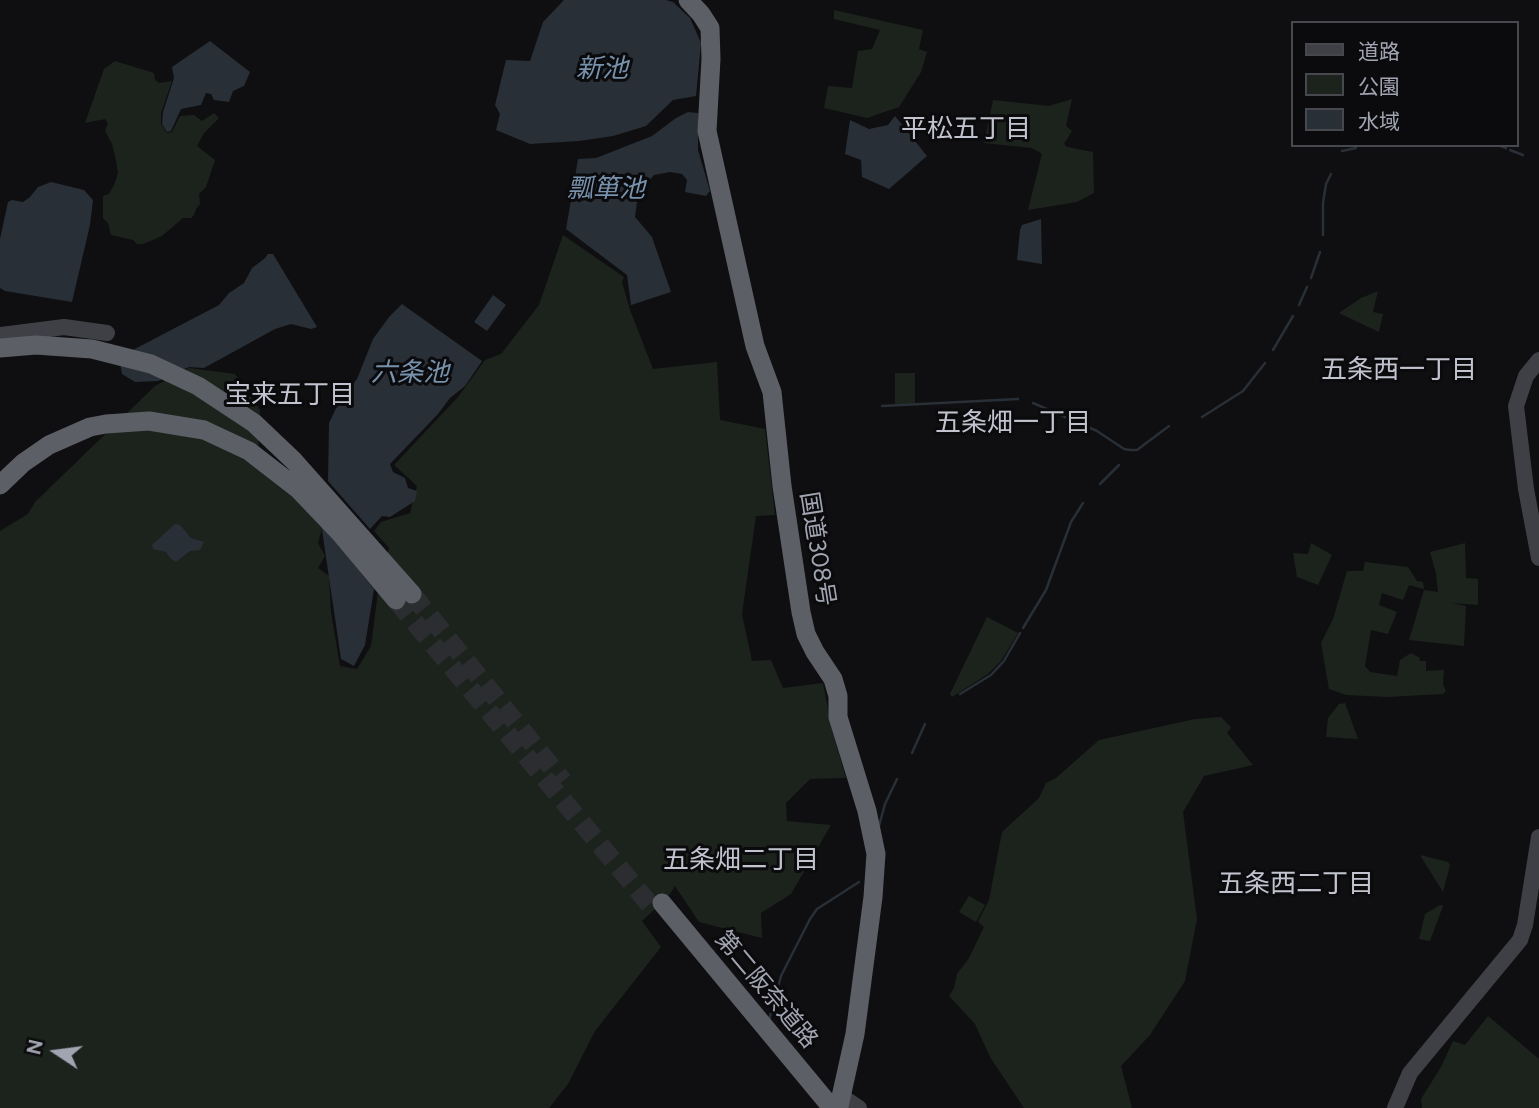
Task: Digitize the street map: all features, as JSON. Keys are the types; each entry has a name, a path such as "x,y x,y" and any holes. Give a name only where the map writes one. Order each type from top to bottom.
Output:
{"highway":[{"name":"国道308号","path":"688,0 710,28 707,131 755,346 772,392 782,486 801,612 806,634 833,679 838,696 838,716 867,811 876,854 855,1034 837,1103"},
{"path":"0,348 106,342 198,386 254,424 275,443 350,523 404,597 298,489 249,451 204,430 149,421 90,427 49,445 23,463 0,485"},
{"name":"第二阪奈道路","path":"816,1108 659,907 837,1103"}],"street":[{"path":"0,335 64,327 106,342"},
{"path":"1539,360 1526,376 1516,406 1527,479 1526,489 1539,558"},
{"path":"1395,1108 1410,1073 1520,940 1525,925 1539,838"},
{"path":"837,1103 859,1108"}],"green space":[{"path":"834,10 923,30 919,49 927,52 921,72 899,107 867,118 824,108 828,86 852,88 858,51 872,49 880,30 834,19"},
{"path":"115,61 154,73 155,80 159,83 172,81 161,113 161,124 167,133 172,132 180,116 194,115 202,121 214,113 219,118 204,133 197,146 215,160 206,187 199,194 200,204 194,215 191,218 183,218 162,236 143,244 111,235 108,223 103,218 103,196 109,194 118,173 112,144 105,131 108,123 105,119 85,123 104,69"},
{"path":"1072,99 1066,126 1072,131 1064,144 1093,152 1094,193 1077,202 1028,210 1042,154 1032,148 984,143 993,100 1049,106"},
{"path":"563,235 624,277 622,282 630,310 653,369 717,362 720,420 765,429 775,515 756,516 742,614 752,661 771,660 783,688 823,683 832,730 846,778 810,779 786,803 787,821 831,825 791,894 761,913 762,938 699,922 675,886 668,897 642,921 661,947 595,1031 568,1084 549,1108 0,1108 0,531 28,514 35,502 155,386 189,368 235,374 260,410 258,456 322,528 318,543 325,556 318,568 329,576 331,612 340,666 357,669 371,646 378,592 389,548 374,531 381,522 410,513 417,486 394,465 458,397 485,360 501,354 539,305"},
{"path":"1378,291 1373,312 1383,314 1379,332 1339,313 1361,298"},
{"path":"895,373 915,373 915,404 895,405"},
{"path":"1311,543 1332,555 1318,585 1297,577 1293,553 1308,554"},
{"path":"1465,543 1466,578 1478,579 1478,605 1451,603 1466,606 1464,646 1409,640 1424,590 1438,592 1430,552"},
{"path":"1365,562 1408,567 1417,581 1423,582 1424,589 1409,585 1403,600 1382,593 1379,605 1397,612 1388,634 1371,630 1365,666 1370,672 1397,676 1400,660 1411,653 1420,658 1419,661 1426,661 1426,671 1444,670 1443,684 1446,691 1443,694 1387,697 1346,695 1329,689 1321,643 1333,619 1347,571 1363,571"},
{"path":"987,617 1018,633 1001,661 988,674 952,697 950,694"},
{"path":"1345,703 1358,739 1326,737 1328,718 1339,704"},
{"path":"1221,717 1231,727 1227,733 1253,765 1204,776 1183,812 1197,919 1185,981 1150,1035 1121,1066 1132,1108 1024,1108 990,1057 975,1024 949,996 957,974 969,958 984,927 978,922 989,900 1002,832 1039,798 1046,783 1056,778 1099,740 1195,719"},
{"path":"1420,855 1448,862 1450,865 1443,892"},
{"path":"969,896 985,905 976,922 959,912"},
{"path":"1440,905 1443,906 1430,941 1419,939 1425,914"},
{"path":"1488,1016 1539,1059 1539,1108 1422,1108 1421,1099 1453,1041 1465,1045"}],"water":[{"name":"新池","path":"564,0 673,2 690,18 701,43 696,96 673,100 646,126 613,136 530,144 496,130 500,114 495,105 506,60 530,61 543,22"},
{"path":"210,41 250,72 244,86 233,91 229,102 214,100 211,94 206,93 201,105 181,109 171,131 167,132 162,124 174,78 172,67"},
{"name":"瓢箪池","path":"688,112 698,113 698,150 710,191 706,196 685,192 687,180 682,174 670,172 654,175 642,189 635,217 652,237 671,292 631,305 627,275 566,229 578,159 596,158 652,136"},
{"path":"895,116 927,156 889,189 862,177 861,160 845,154 850,120 869,129 888,125"},
{"path":"51,182 84,190 93,200 90,225 72,302 0,288 0,239 8,202 23,202 38,187"},
{"path":"1041,219 1042,264 1017,260 1022,225"},
{"path":"268,254 273,254 317,327 311,329 291,324 275,329 204,368 189,367 158,381 135,382 122,374 120,363 129,352 219,305 229,293 244,283 252,268"},
{"path":"493,295 506,305 487,331 474,322"},
{"name":"六条池","path":"402,304 482,361 465,386 450,398 390,464 393,472 405,478 408,488 417,491 415,501 390,517 382,516 370,529 328,481 329,423 339,402 357,379 373,339"},
{"path":"321,523 374,589 365,645 354,666 341,659"},
{"path":"175,524 180,525 191,538 204,542 200,550 190,551 176,562 166,552 153,549 152,545"}],"waterway":[{"path":"1342,151 1356,148"},
{"path":"1510,150 1523,155"},
{"path":"1323,235 1323,203 1326,184 1331,174"},
{"path":"1311,278 1320,252"},
{"path":"1299,305 1307,287"},
{"path":"1273,350 1293,316"},
{"path":"1202,417 1243,391 1265,363"},
{"path":"882,406 1018,399"},
{"path":"1033,403 1097,431 1124,449 1137,450 1169,426"},
{"path":"1100,484 1119,465"},
{"path":"1023,628 1046,590 1071,522 1083,503"},
{"path":"960,694 991,675 1004,661 1020,633"},
{"path":"912,753 925,724"},
{"path":"879,826 885,804 897,779"},
{"path":"769,1020 781,976 810,919 817,909 859,882"}],"tunnel":[{"path":"412,594 563,781"},
{"path":"396,600 656,912"}],"district":[{"name":"平松五丁目","path":"966,129"},
{"name":"五条西一丁目","path":"1399,370"},
{"name":"宝来五丁目","path":"290,395"},
{"name":"五条畑一丁目","path":"1013,423"},
{"name":"五条畑二丁目","path":"741,860"},
{"name":"五条西二丁目","path":"1296,884"}]}
